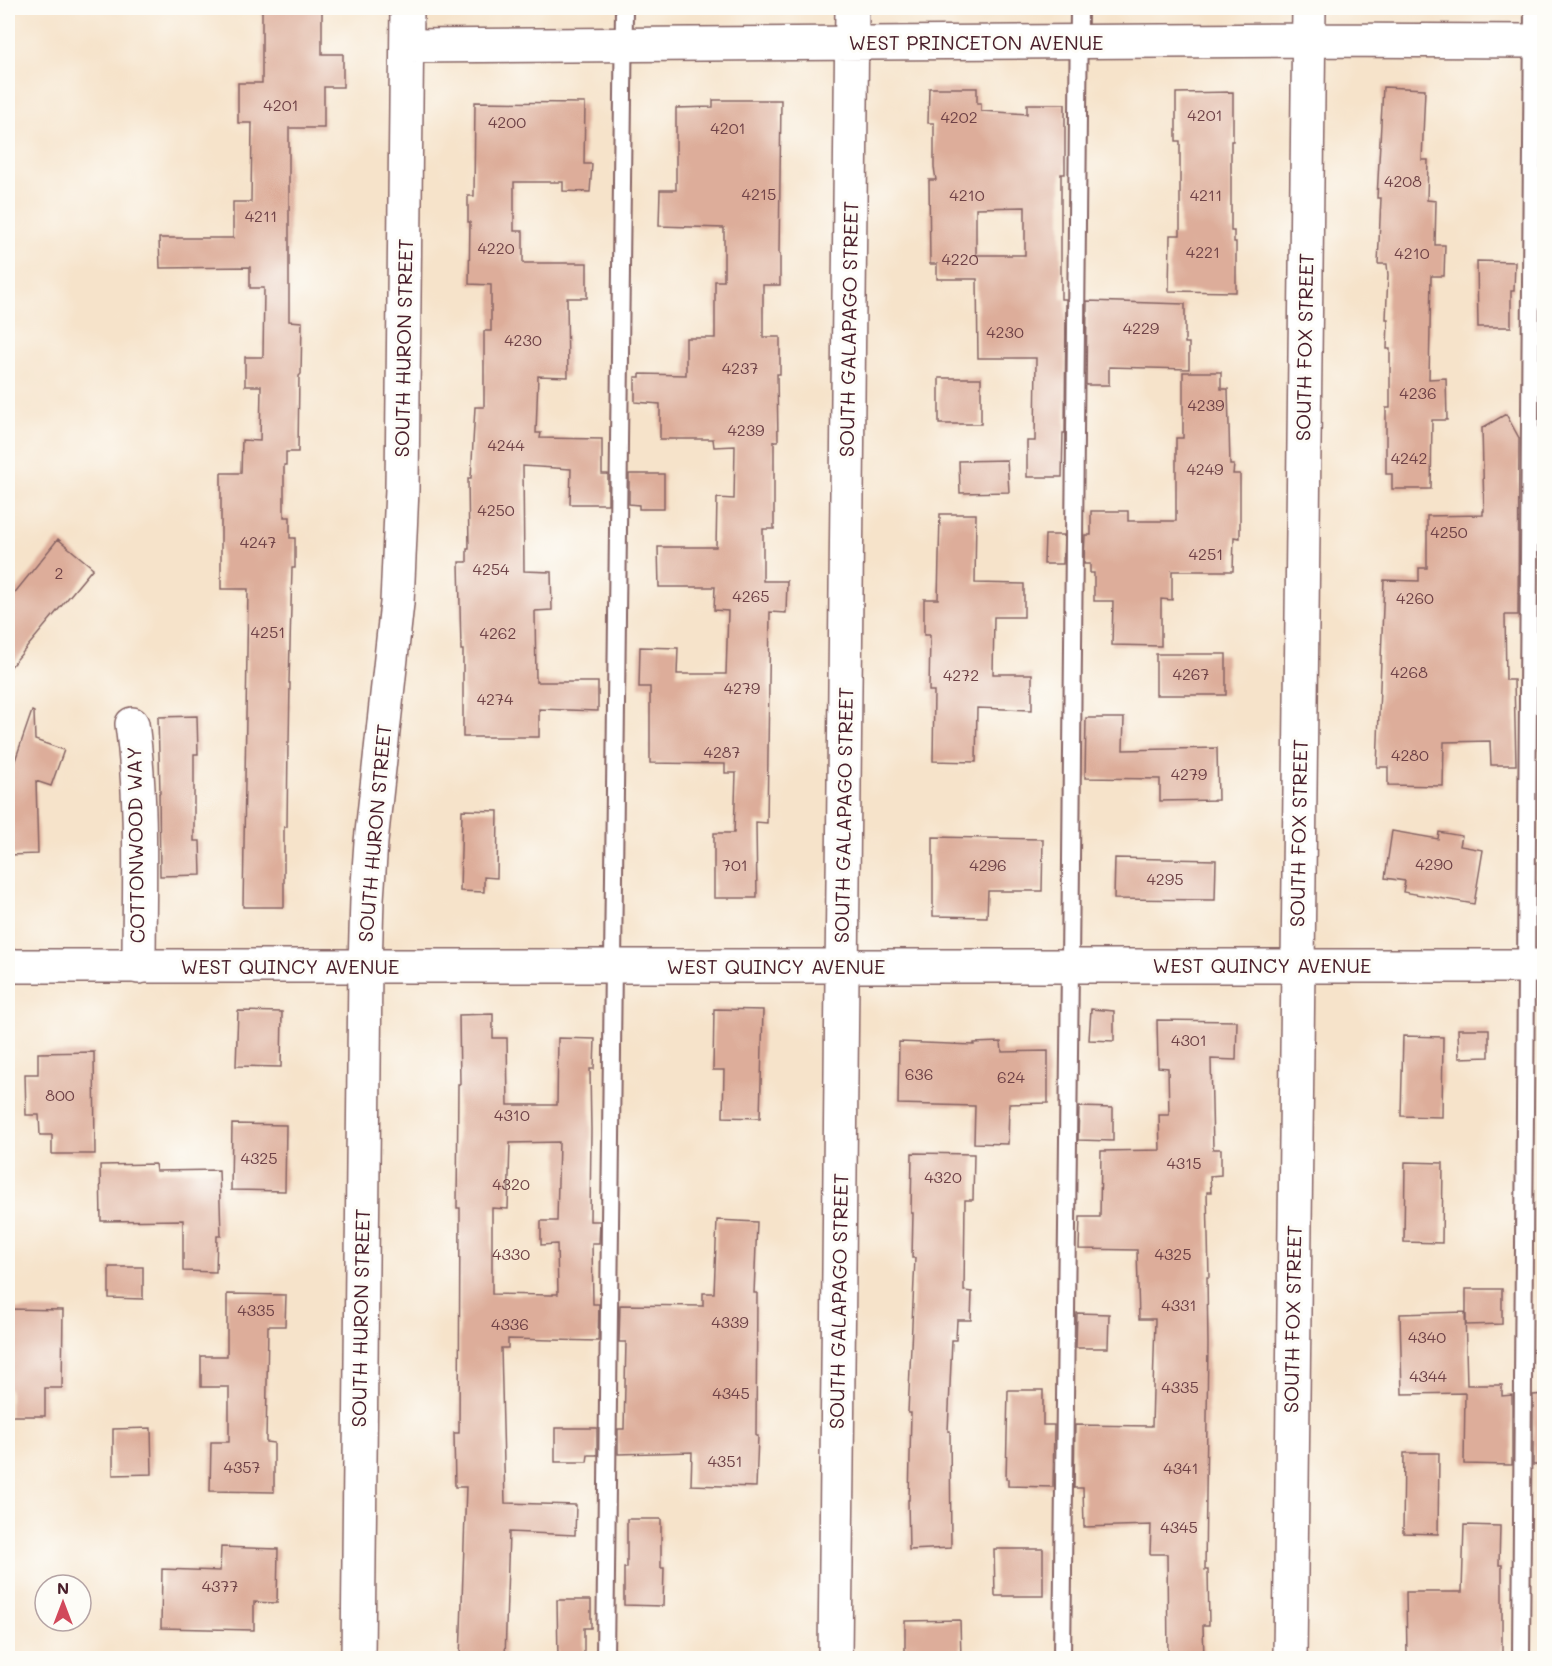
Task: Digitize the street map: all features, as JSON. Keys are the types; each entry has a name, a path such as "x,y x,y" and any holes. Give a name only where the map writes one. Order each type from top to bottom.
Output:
{"street":[{"name":"SOUTH HURON STREET","path":"358,1659 365,967 371,842 392,652 400,553 407,8"},
{"name":"SOUTH GALAPAGO STREET","path":"835,1659 852,8"},
{"name":"SOUTH FOX STREET","path":"1290,1659 1309,8"},
{"name":"WEST PRINCETON AVENUE","path":"407,46 1309,40 1538,41"},
{"name":"COTTONWOOD WAY","path":"132,724 139,795 139,967"},
{"name":"WEST QUINCY AVENUE","path":"8,966 1535,966"}],"lane":[{"path":"605,1659 624,8"},
{"path":"1062,1659 1079,8"},
{"path":"1521,1659 1535,966 1538,41 1533,8"}],"building":[{"path":"262,8 322,8 322,54 343,54 343,87 324,87 324,128 289,128 289,321 302,322 298,452 286,452 286,465 284,465 284,517 290,517 290,538 295,538 295,568 292,568 287,827 284,827 284,907 243,907 248,589 221,589 221,473 241,473 242,440 260,441 261,386 245,386 245,357 263,357 264,288 250,288 250,267 160,268 159,238 233,238 233,202 251,202 252,123 238,123 238,83 262,83"},
{"path":"1383,87 1425,89 1422,160 1428,160 1427,200 1436,201 1435,245 1445,245 1444,276 1431,276 1429,379 1446,378 1447,420 1432,420 1431,489 1392,489 1392,474 1386,474 1386,408 1390,408 1390,349 1387,349 1388,319 1386,319 1388,275 1387,264 1378,264 1381,198 1377,198"},
{"path":"929,88 977,88 977,103 981,103 981,111 1027,114 1027,104 1065,104 1065,174 1061,174 1061,299 1066,299 1065,433 1063,433 1062,477 1027,477 1027,441 1035,441 1036,358 978,358 977,279 937,279 937,264 930,264 929,180 936,180 934,123 928,123","holes":["1025,207 1025,255 976,255 976,208"]},
{"path":"1233,92 1231,231 1234,231 1234,242 1236,242 1236,292 1169,291 1170,235 1180,235 1180,141 1176,141 1176,93"},
{"path":"713,100 781,100 780,285 763,285 763,337 780,337 780,374 777,374 778,441 774,441 774,529 763,529 763,581 787,581 786,613 770,612 767,823 756,822 757,898 714,898 714,833 734,833 736,773 725,773 725,764 650,763 650,687 639,687 640,647 678,648 677,674 726,674 728,611 714,610 715,587 659,587 658,547 716,547 717,498 734,499 735,446 714,447 713,439 660,439 660,404 635,402 635,377 640,377 640,374 686,375 686,338 715,338 715,281 724,281 724,228 659,226 660,190 676,190 676,108 713,107"},
{"path":"475,102 585,103 584,164 592,164 590,192 563,191 563,182 514,182 514,231 523,231 523,263 587,263 587,298 567,298 568,377 538,376 536,433 541,433 540,438 602,439 602,474 608,474 608,504 570,504 571,469 523,466 524,571 551,572 552,610 535,611 536,682 598,682 598,711 539,709 539,737 463,737 463,650 461,650 459,562 467,562 467,549 469,549 468,478 471,478 475,407 484,407 484,331 491,331 491,285 469,284 468,196 474,196"},
{"path":"1477,261 1515,262 1514,291 1511,291 1511,327 1478,327"},
{"path":"1087,301 1185,304 1185,343 1189,343 1189,369 1109,367 1109,385 1086,385"},
{"path":"1183,372 1221,372 1221,389 1228,389 1230,465 1234,465 1233,474 1240,474 1240,538 1234,537 1233,571 1172,571 1172,600 1161,599 1161,646 1112,645 1113,601 1094,601 1094,573 1090,573 1090,564 1084,564 1085,535 1091,535 1091,511 1128,511 1128,521 1176,521 1176,438 1183,438"},
{"path":"939,378 981,378 981,424 939,424"},
{"path":"1506,414 1519,438 1518,615 1505,615 1506,680 1514,680 1516,765 1491,765 1490,741 1444,742 1443,786 1388,785 1388,767 1377,767 1384,580 1419,581 1419,568 1427,568 1427,516 1483,515 1482,428"},
{"path":"1007,460 1009,492 960,493 959,461"},
{"path":"629,474 664,474 664,509 639,509 639,505 629,504"},
{"path":"940,514 976,514 975,583 1024,584 1024,617 994,617 993,674 1032,674 1032,710 977,708 976,762 933,761 934,691 929,691 930,635 924,635 924,599 938,599"},
{"path":"1045,535 1064,535 1063,564 1044,564"},
{"path":"58,539 93,568 8,670 8,601"},
{"path":"1156,654 1226,654 1226,695 1156,695"},
{"path":"32,711 34,712 35,740 64,750 51,786 36,781 38,854 8,855 8,781"},
{"path":"197,716 198,754 194,754 194,841 200,841 201,875 160,876 158,717"},
{"path":"1086,718 1124,718 1123,750 1217,748 1218,800 1160,801 1160,779 1085,778"},
{"path":"462,810 498,811 497,878 484,877 484,892 460,891"},
{"path":"1392,831 1438,839 1439,832 1462,836 1460,846 1483,850 1474,904 1403,892 1405,881 1385,878"},
{"path":"933,837 1043,839 1042,891 988,891 987,917 933,916"},
{"path":"1115,858 1216,860 1215,900 1114,899"},
{"path":"714,1009 763,1010 760,1118 723,1117 724,1070 713,1070"},
{"path":"1091,1009 1114,1011 1114,1041 1089,1040"},
{"path":"238,1011 282,1012 281,1067 236,1066"},
{"path":"493,1014 493,1038 507,1038 508,1105 557,1105 558,1038 595,1039 594,1069 590,1069 590,1221 600,1221 599,1243 592,1243 593,1304 599,1304 598,1341 508,1339 508,1348 501,1348 505,1503 576,1505 575,1535 509,1532 505,1659 460,1659 466,1487 455,1487 454,1433 459,1433 460,1208 457,1208 459,1015","holes":["559,1142 557,1221 541,1221 541,1245 557,1244 558,1294 492,1294 492,1208 508,1209 510,1143"]},
{"path":"1157,1020 1237,1021 1236,1060 1211,1059 1213,1149 1221,1149 1221,1175 1210,1176 1211,1192 1207,1192 1209,1277 1207,1277 1205,1570 1208,1570 1209,1625 1203,1625 1204,1659 1168,1659 1167,1554 1150,1554 1151,1525 1084,1527 1083,1488 1074,1488 1075,1425 1152,1426 1155,1319 1139,1319 1137,1250 1079,1249 1080,1217 1100,1217 1101,1151 1160,1150 1159,1115 1169,1115 1168,1068 1158,1067"},
{"path":"1458,1029 1489,1029 1489,1057 1459,1058"},
{"path":"1403,1036 1443,1037 1442,1117 1401,1116"},
{"path":"899,1042 974,1045 974,1043 1001,1042 1002,1052 1048,1051 1048,1103 1009,1104 1008,1144 974,1143 975,1106 898,1104"},
{"path":"94,1052 95,1154 52,1154 52,1135 40,1135 39,1115 26,1115 25,1074 38,1074 38,1053"},
{"path":"1079,1107 1113,1108 1113,1141 1078,1140"},
{"path":"232,1124 286,1125 285,1191 231,1190"},
{"path":"912,1153 974,1154 973,1200 965,1200 964,1291 972,1292 971,1320 957,1320 956,1340 952,1340 948,1431 950,1431 951,1548 909,1550 911,1413 908,1413 915,1258 912,1258"},
{"path":"1405,1162 1443,1163 1442,1243 1404,1242"},
{"path":"155,1164 156,1171 219,1170 221,1236 217,1236 216,1272 183,1271 183,1220 101,1221 100,1165"},
{"path":"717,1220 757,1222 754,1293 757,1293 756,1487 691,1485 692,1452 618,1454 618,1429 624,1429 626,1342 619,1342 620,1305 703,1306 703,1293 714,1293"},
{"path":"109,1267 143,1267 143,1299 109,1298"},
{"path":"1466,1289 1502,1289 1502,1324 1466,1325"},
{"path":"227,1294 286,1295 285,1326 268,1326 266,1442 274,1443 274,1492 210,1491 211,1442 229,1442 229,1387 201,1387 201,1356 227,1356"},
{"path":"8,1309 63,1310 62,1388 45,1388 45,1416 10,1416"},
{"path":"1465,1312 1467,1385 1502,1385 1502,1396 1512,1395 1512,1465 1464,1464 1465,1393 1402,1394 1400,1314"},
{"path":"1077,1313 1109,1314 1108,1348 1076,1348"},
{"path":"1008,1390 1043,1390 1043,1425 1054,1425 1053,1487 1008,1486 1008,1479 1006,1479"},
{"path":"1545,1394 1545,1465 1533,1465 1533,1395"},
{"path":"151,1428 152,1474 113,1475 113,1429"},
{"path":"555,1428 597,1428 597,1455 588,1455 587,1462 555,1462"},
{"path":"1404,1453 1439,1453 1438,1534 1403,1533"},
{"path":"627,1519 661,1519 661,1568 664,1568 663,1606 624,1605"},
{"path":"1464,1525 1500,1526 1502,1659 1463,1659 1463,1655 1407,1656 1406,1592 1462,1592"},
{"path":"221,1547 278,1549 277,1603 254,1602 254,1630 161,1628 162,1569 220,1571"},
{"path":"994,1549 1043,1549 1043,1596 995,1596"},
{"path":"557,1600 591,1600 591,1628 584,1628 584,1659 558,1659"},
{"path":"960,1620 961,1659 905,1659 905,1621"}]}
